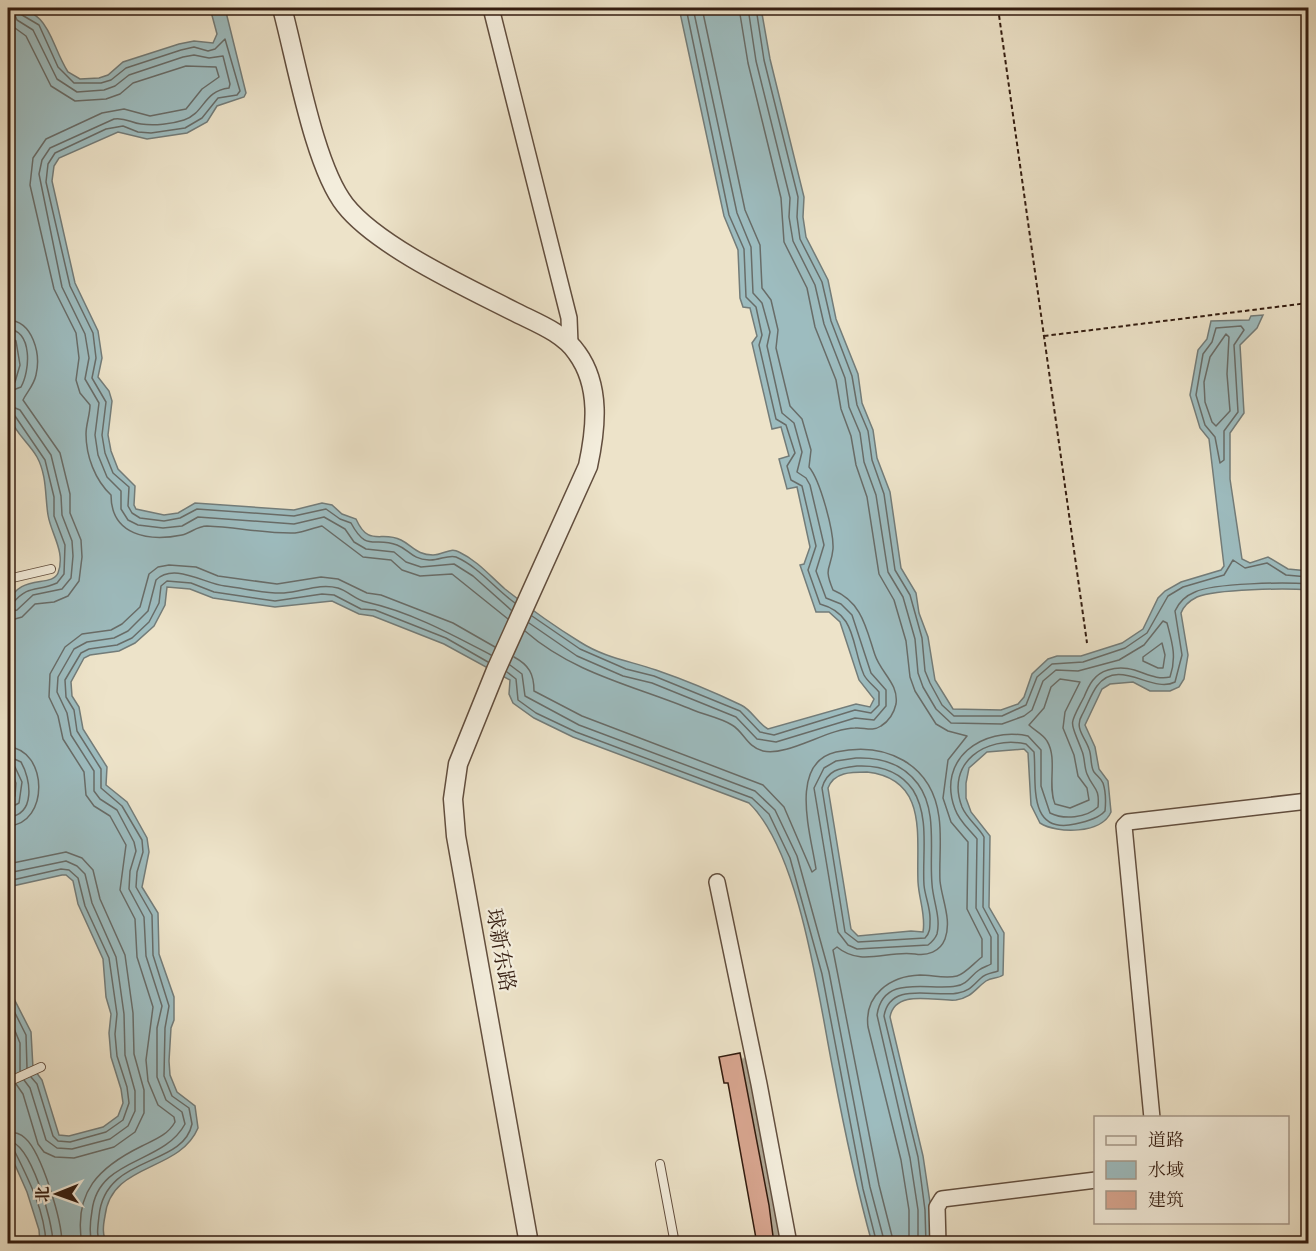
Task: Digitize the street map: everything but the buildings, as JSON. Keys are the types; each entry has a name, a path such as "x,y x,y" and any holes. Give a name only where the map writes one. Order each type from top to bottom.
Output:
{"street":[{"path":"282,8 324,162 333,186 346,206 361,222 412,257 548,329 570,344"},
{"path":"492,8 569,318 570,344"},
{"name":"球新东路","path":"529,1244 454,824 453,799 458,764 496,670 588,466 594,439 595,411 591,382 586,366 570,344"},
{"path":"1152,1116 1124,826 1128,822 1308,801"},
{"path":"717,882 789,1244"},
{"path":"938,1244 937,1207 942,1199 1094,1180"}],"lane":[{"path":"8,579 51,569"},
{"path":"8,1082 41,1067"},
{"path":"660,1164 675,1244"}],"path":[{"path":"998,8 1088,643"},
{"path":"1044,336 1308,303"}],"water":[{"path":"8,8 33,14 41,20 68,72 80,79 108,75 123,62 179,44 194,41 213,43 217,34 210,8 225,8 246,93 244,97 217,106 207,122 187,133 147,139 118,132 59,158 54,166 52,181 75,283 98,331 102,358 98,377 109,391 112,401 108,435 111,451 118,469 135,486 134,505 136,509 164,515 178,513 195,503 294,510 322,503 332,505 342,514 356,519 361,528 371,536 394,537 428,555 453,550 459,552 478,564 532,610 589,647 608,656 678,678 731,700 745,707 768,729 856,704 870,707 874,699 859,680 840,622 829,612 816,612 800,565 804,564 810,547 797,487 787,489 779,459 789,456 781,427 772,429 752,343 757,336 750,308 743,307 740,298 738,250 724,216 679,8 761,8 770,59 804,197 803,217 806,237 828,280 836,319 858,374 862,403 873,430 877,458 890,492 901,568 916,593 919,613 928,637 935,680 953,709 1001,710 1018,704 1024,697 1032,674 1048,659 1057,656 1081,656 1122,643 1143,629 1158,598 1165,591 1181,582 1221,570 1224,566 1209,439 1200,428 1190,395 1198,350 1207,339 1211,321 1249,320 1251,316 1263,315 1257,328 1240,345 1244,413 1230,433 1230,479 1242,559 1250,563 1268,557 1288,569 1308,571 1308,590 1235,591 1197,597 1187,604 1181,613 1188,655 1184,679 1179,687 1170,691 1150,691 1133,682 1110,684 1102,689 1085,725 1095,747 1099,769 1108,781 1111,812 1098,825 1068,830 1048,827 1040,823 1031,805 1028,753 1024,749 987,752 969,768 966,798 971,812 990,836 989,907 1004,933 1003,975 986,981 961,999 908,999 893,1008 890,1017 923,1156 931,1209 932,1243 872,1243 846,1135 805,929 782,856 767,826 749,803 573,737 534,718 513,703 509,694 510,680 444,644 373,616 359,614 332,601 275,607 213,598 190,589 167,587 165,605 154,626 135,643 119,651 84,658 71,682 72,696 79,707 83,729 107,767 106,785 127,802 147,838 149,852 142,887 158,913 159,954 174,997 170,1075 177,1092 195,1106 198,1128 189,1142 176,1153 132,1176 119,1186 110,1199 105,1216 103,1230 107,1243 40,1243 39,1230 27,1192 8,1149 8,987 31,1032 33,1068 42,1080 59,1135 69,1136 103,1127 118,1116 123,1103 111,1057 109,1033 111,1014 106,997 103,959 78,904 73,881 66,875 62,875 8,887 8,803 15,796 16,783 8,764 8,604 19,588 55,577 58,573 60,558 48,515 40,464 34,452 15,428 8,413 7,388 13,372 14,354 8,332","holes":["867,772 887,777 901,786 910,798 915,813 918,882 924,920 923,932 858,936 851,929 828,788 834,779 849,773"]}]}
